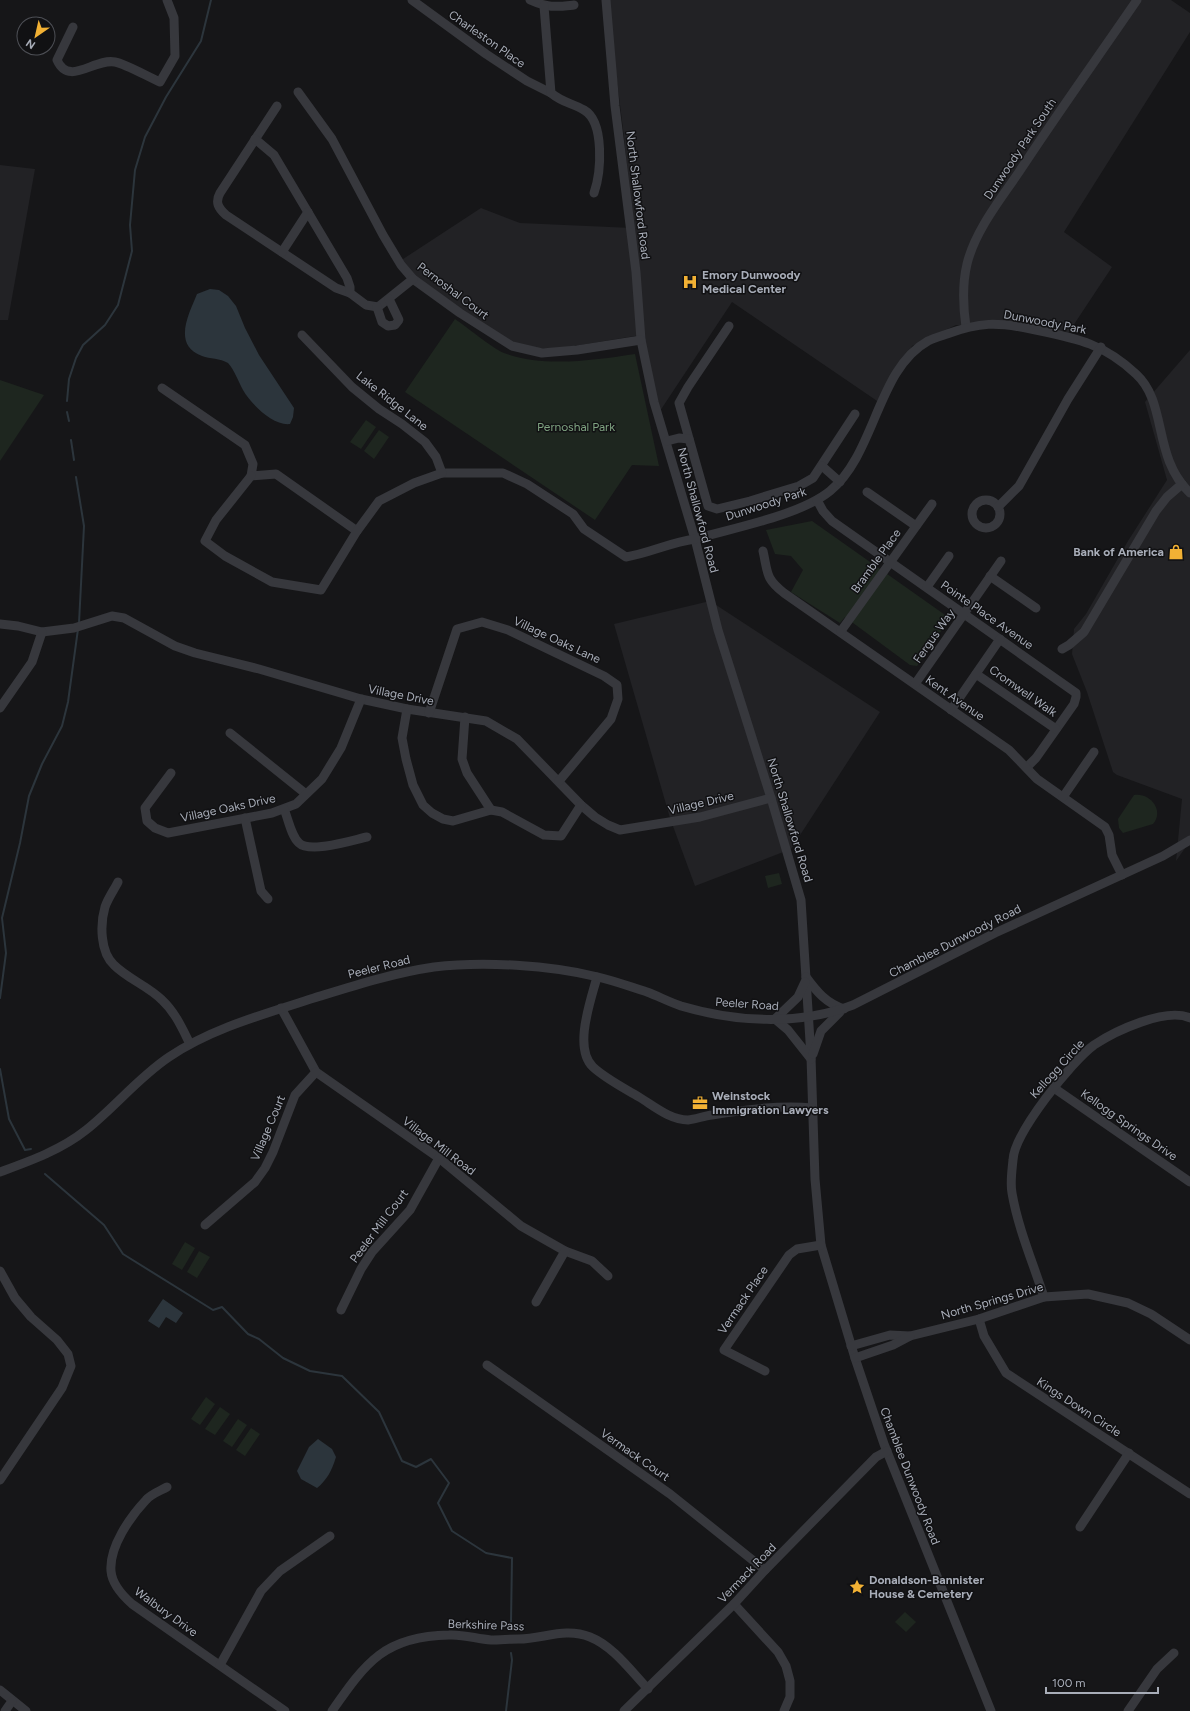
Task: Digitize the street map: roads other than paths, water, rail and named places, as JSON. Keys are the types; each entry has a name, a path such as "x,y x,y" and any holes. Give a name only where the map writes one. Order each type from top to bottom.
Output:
{"street":[{"path":"73,27 57,60 60,67 66,72 75,73 101,62 115,62 160,82 175,56 174,18 167,0"},
{"name":"Charleston Place","path":"412,0 527,82 551,93 561,101 583,109 592,116 597,125 600,168 599,180 594,193"},
{"path":"530,0 553,8 574,5"},
{"name":"North Shallowford Road","path":"606,0 615,106 636,272 641,340 654,402 667,441 676,479 695,539 718,630 771,798 801,900 808,1018"},
{"name":"Dunwoody Park South","path":"966,327 962,299 967,264 988,219 1074,89 1137,0"},
{"path":"544,6 551,93"},
{"name":"Pernoshal Court","path":"298,92 332,139 383,235 401,265 413,279 490,334 512,346 542,353 561,352 641,340"},
{"path":"277,106 220,193 217,203 219,209 336,288 350,293 366,305 377,307 413,279"},
{"path":"255,139 270,150 274,155 347,278 350,293"},
{"path":"282,252 308,212"},
{"path":"377,307 382,322 388,326 395,325 399,320 389,299"},
{"name":"Dunwoody Park","path":"695,539 801,508 817,500 840,482 854,463 887,392 903,364 911,354 926,342 966,327 1002,323 1066,336 1100,347 1116,356 1137,374 1149,388 1170,467 1190,493"},
{"name":"Dunwoody Park","path":"729,326 679,403 708,506 717,509 750,501 799,486 813,478 855,414"},
{"name":"Lake Ridge Lane","path":"302,335 352,387 378,409 402,424 425,442 436,457 442,473"},
{"path":"998,507 1019,486 1068,399 1100,347"},
{"path":"162,388 245,445 253,464 251,476 216,520 205,541 225,556 272,582 321,590 357,531 379,501 414,483 442,473 503,473 527,484 573,514 584,529 626,557 695,539"},
{"path":"667,441 679,438 689,439"},
{"path":"822,466 840,482"},
{"path":"251,476 276,474 357,531"},
{"path":"1062,649 1073,643 1084,632 1156,511 1167,497 1182,484"},
{"path":"868,492 916,526"},
{"name":"Pointe Place Avenue","path":"817,500 823,511 832,521 1076,693 1074,704 1036,758 1027,767"},
{"name":"Bramble Place","path":"841,631 932,504"},
{"name":"Kent Avenue","path":"763,551 768,576 771,582 784,593 841,631 1009,750 1037,779 1105,827 1109,835 1112,856 1122,876"},
{"path":"927,587 950,556"},
{"name":"Fergus Way","path":"915,684 1001,561"},
{"path":"990,576 1036,608"},
{"name":"Village Drive","path":"0,624 18,626 42,632 81,626 112,616 124,618 175,646 259,668 361,699 429,713 486,721 517,739 559,781 580,805 595,817 620,830 700,817 771,798"},
{"name":"Village Oaks Lane","path":"429,713 457,629 482,622 508,630 604,676 617,685 618,699 611,719 559,781"},
{"path":"0,708 32,662 42,632"},
{"path":"951,710 1000,639"},
{"name":"Cromwell Walk","path":"976,674 1056,729"},
{"name":"Village Oaks Drive","path":"171,773 145,808 147,821 155,828 168,833 272,813 284,809 296,804 322,779 341,748 361,699"},
{"path":"407,709 402,738 413,785 423,805 443,819 453,821 491,810 502,812 544,835 561,836 580,805"},
{"path":"465,717 462,759 467,773 491,810"},
{"path":"230,733 306,794"},
{"path":"1063,797 1092,755"},
{"path":"284,809 298,843 306,847 330,846 367,837"},
{"path":"245,818 261,891 268,899"},
{"name":"Chamblee Dunwoody Road","path":"808,1018 844,1009 931,967 995,933 1163,856 1190,840"},
{"path":"118,882 106,905 103,916 102,934 106,952 113,964 162,999 179,1022 190,1044"},
{"name":"Peeler Road","path":"0,1172 27,1162 70,1141 99,1119 152,1070 190,1044 221,1030 281,1008 369,981 415,970 446,966 479,965 539,968 597,977 647,992 680,1006 704,1012 729,1016 775,1019 808,1018"},
{"path":"597,977 584,1034 586,1056 592,1066 603,1075 667,1114 679,1119 689,1120 713,1115 786,1107 812,1108 808,1018"},
{"path":"806,977 815,991 824,999 844,1009 821,1031 811,1059"},
{"path":"806,977 798,997 775,1019 788,1030 811,1059"},
{"name":"Village Mill Road","path":"281,1008 316,1072 439,1158 521,1226 565,1251 592,1261 608,1276"},
{"name":"Kellogg Circle","path":"1044,1297 1012,1192 1013,1157 1022,1135 1048,1093 1093,1046 1116,1033 1145,1021 1169,1015 1183,1015 1190,1018"},
{"name":"Village Court","path":"205,1225 255,1182 274,1152 295,1096 316,1072"},
{"name":"Kellogg Springs Drive","path":"1054,1088 1190,1182"},
{"name":"Chamblee Dunwoody Road","path":"812,1108 815,1179 821,1245 851,1346 887,1451 936,1579 991,1711"},
{"name":"Peeler Mill Court","path":"341,1310 372,1252 410,1210 439,1158"},
{"name":"Vermack Place","path":"765,1371 724,1350 789,1254 797,1249 821,1245"},
{"path":"536,1302 565,1251"},
{"path":"0,1271 15,1298 31,1317 57,1340 68,1354 71,1366 62,1388 0,1480"},
{"name":"North Springs Drive","path":"855,1358 893,1346 910,1336 979,1319 1044,1297 1088,1294 1128,1303 1151,1314 1190,1340"},
{"name":"Kings Down Circle","path":"979,1319 984,1336 1006,1373 1190,1494"},
{"name":"North Springs Drive","path":"851,1346 890,1335 910,1336"},
{"name":"Vermack Court","path":"487,1366 670,1494 765,1570"},
{"name":"Vermack Road","path":"624,1711 734,1604 765,1570 876,1457 887,1451"},
{"path":"1080,1527 1129,1453"},
{"name":"Walbury Drive","path":"167,1487 146,1499 123,1531 112,1554 111,1572 120,1592 132,1604 285,1711"},
{"path":"220,1665 261,1591 280,1570 330,1536"},
{"path":"734,1604 778,1652 786,1666 790,1681 790,1697 784,1711"},
{"name":"Berkshire Pass","path":"332,1711 360,1672 382,1652 413,1638 450,1634 492,1640 533,1639 565,1632 589,1637 609,1649 648,1689"},
{"path":"1128,1711 1158,1669 1174,1653"},
{"path":"0,1690 26,1711"},
{"path":"5,1711 12,1701"}],"waterway":[{"path":"67,401 69,379 76,358 83,345 105,325 118,305 132,251 130,225 135,170 145,137 166,97 201,41 211,0"},
{"path":"67,412 69,421"},
{"path":"71,440 74,460"},
{"path":"76,477 84,526 79,623"},
{"path":"0,998 6,953 2,918 20,843 29,796 42,764 62,726 68,702 78,629"},
{"path":"0,1069 9,1119 25,1150 31,1149"},
{"path":"45,1174 104,1225 123,1254 213,1310 222,1307 248,1334 259,1339 283,1358 310,1371 342,1376 379,1412 402,1461 416,1467 431,1459 449,1483 438,1503 452,1531 486,1553 512,1558 511,1622"},
{"path":"506,1711 512,1660 511,1653"}],"place":[{"name":"Emory Dunwoody Medical Center","path":"690,282"},
{"name":"Bank of America","path":"1176,552"},
{"name":"Weinstock Immigration Lawyers","path":"700,1103"},
{"name":"Donaldson-Bannister House & Cemetery","path":"857,1587"}],"park label":[{"name":"Pernoshal Park","path":"576,427"}]}
